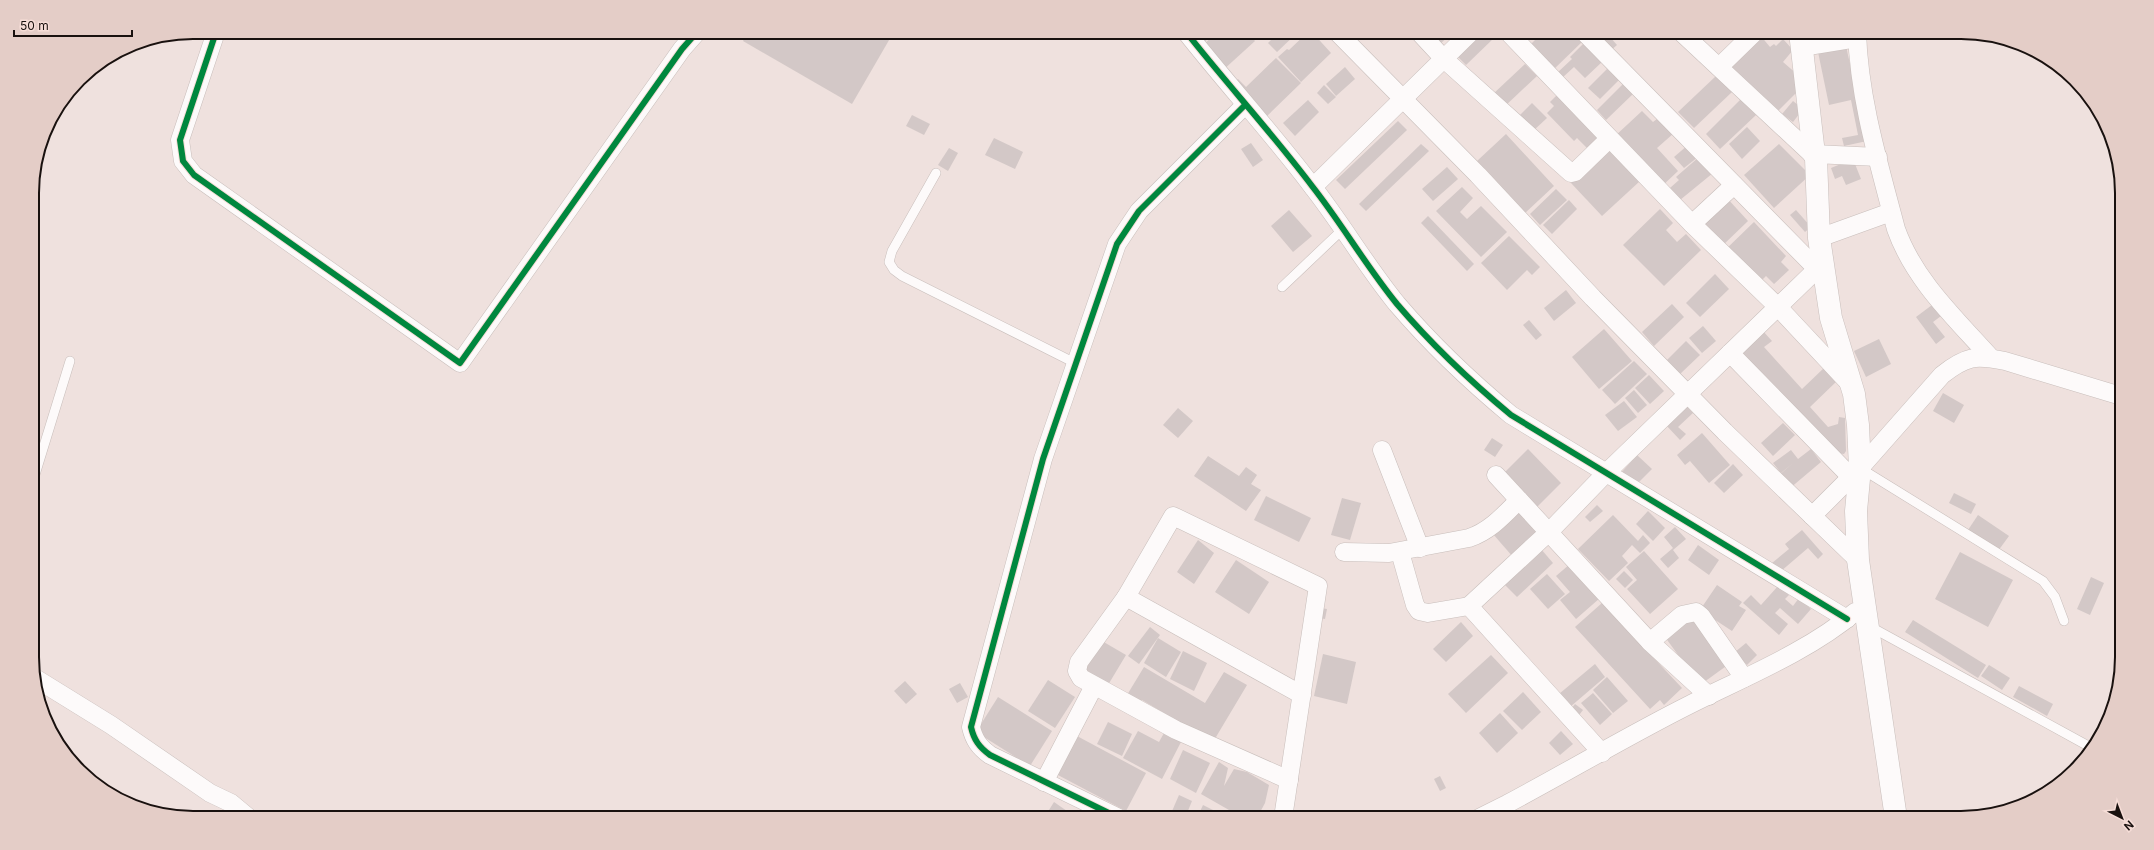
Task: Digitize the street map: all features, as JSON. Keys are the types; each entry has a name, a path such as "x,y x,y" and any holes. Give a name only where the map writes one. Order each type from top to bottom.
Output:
{"main road":[{"path":"1801,40 1815,156 1821,270 1831,318 1851,385 1858,425 1855,472 1856,511 1858,560 1864,604 1857,622 1895,811"}],"street":[{"path":"214,39 180,140 182,161 194,175 460,363 599,163 691,39"},
{"path":"1192,39 1313,187 1342,230 1397,303 1457,369 1511,415 1857,622"},
{"path":"1344,39 1478,175 1593,298 1687,394 1858,560"},
{"path":"1425,39 1444,59 1572,174 1609,139"},
{"path":"1313,187 1464,39"},
{"path":"1515,39 1692,224 1778,307 1851,385"},
{"path":"1400,552 1415,605 1419,611 1428,613 1469,606 1550,532 1606,473 1778,307 1821,270 1734,185 1591,39"},
{"path":"1688,39 1815,156 1878,157"},
{"path":"1719,68 1748,39"},
{"path":"1801,40 1812,39"},
{"path":"1857,39 1860,77 1891,212 1903,250 1914,270 1991,358"},
{"path":"1104,811 990,755 980,747 974,738 971,727 1043,459 1117,244 1127,226 1139,211 1245,105"},
{"path":"1692,224 1734,185"},
{"path":"1819,238 1891,212"},
{"path":"1730,353 1855,472"},
{"path":"1812,516 1855,472 1942,375 1958,362 1969,358 1991,358 2115,394"},
{"path":"1382,450 1420,548"},
{"path":"1496,475 1650,642 1709,696"},
{"path":"1344,552 1400,552 1481,534 1491,528 1519,500"},
{"path":"1284,811 1289,780 1302,696 1318,586 1173,516 1126,597 1079,662 1077,671 1081,678 1094,686 1176,730 1289,780"},
{"path":"1126,597 1302,696"},
{"path":"1469,606 1602,753"},
{"path":"1650,642 1682,615 1696,612 1701,616 1744,678"},
{"path":"1492,811 1822,637 1857,622"},
{"path":"41,682 111,725 210,793 231,803 241,811"},
{"path":"1044,782 1094,686"}],"lane":[{"path":"936,173 892,251 889,262 894,270 902,276 1075,363"},
{"path":"1282,286 1342,230"},
{"path":"39,462 70,361"},
{"path":"1855,472 2043,581 2055,597 2064,621"},
{"path":"1857,622 2087,745"}],"building":[{"path":"744,39 890,39 852,104 743,41"},
{"path":"1198,39 1208,39 1202,44"},
{"path":"1210,39 1253,39 1255,41 1222,71 1200,48"},
{"path":"1272,39 1291,39 1277,52 1268,43"},
{"path":"1301,39 1318,39 1331,53 1301,82 1278,57 1287,49 1289,50"},
{"path":"1435,39 1445,39 1440,44"},
{"path":"1471,39 1493,39 1466,65 1455,54"},
{"path":"1536,39 1584,40 1553,70 1530,45"},
{"path":"1600,39 1612,39 1617,45 1610,51"},
{"path":"1756,39 1763,39 1770,47 1774,44 1776,46 1783,39 1793,50 1783,62 1798,75 1798,91 1776,113 1729,65"},
{"path":"1585,42 1603,61 1585,78 1574,67 1562,78 1557,73 1572,59 1570,57"},
{"path":"1846,46 1867,141 1844,146 1842,138 1858,135 1851,100 1829,105 1818,52"},
{"path":"1276,58 1301,83 1266,117 1233,83 1238,79 1246,87"},
{"path":"1525,64 1537,76 1504,107 1492,95"},
{"path":"1345,67 1355,79 1336,96 1326,84"},
{"path":"1607,69 1619,80 1600,99 1588,88"},
{"path":"1716,76 1732,92 1694,128 1678,112"},
{"path":"1624,83 1634,93 1606,120 1597,110"},
{"path":"1324,85 1336,97 1328,104 1317,93"},
{"path":"1558,94 1602,141 1591,152 1577,138 1574,141 1547,113 1554,106 1550,102"},
{"path":"1741,99 1756,115 1720,149 1706,134"},
{"path":"1308,100 1319,112 1295,136 1283,123"},
{"path":"1793,101 1803,109 1793,122 1782,114"},
{"path":"1532,103 1547,118 1533,131 1519,116"},
{"path":"1642,111 1653,122 1657,119 1661,123 1663,121 1674,133 1657,148 1678,171 1661,187 1614,137"},
{"path":"912,115 930,124 924,135 906,126"},
{"path":"1398,121 1407,130 1345,189 1336,180"},
{"path":"1747,127 1760,141 1742,159 1729,144"},
{"path":"1506,134 1554,186 1523,215 1489,178 1491,176 1477,161"},
{"path":"994,138 1023,152 1015,169 985,155"},
{"path":"1251,143 1263,160 1253,167 1241,149"},
{"path":"1421,144 1429,151 1366,211 1359,204"},
{"path":"1779,144 1810,175 1774,208 1744,175"},
{"path":"1688,145 1698,157 1684,168 1674,157"},
{"path":"949,148 958,153 948,171 938,165"},
{"path":"1609,148 1640,181 1602,216 1571,183"},
{"path":"1699,157 1713,173 1680,200 1670,188 1679,180 1676,177"},
{"path":"1853,159 1861,179 1846,185 1842,176 1835,179 1831,168"},
{"path":"1447,167 1458,179 1433,201 1422,189"},
{"path":"1462,187 1473,198 1460,212 1467,219 1481,206 1507,232 1481,257 1436,211"},
{"path":"1556,189 1567,200 1540,225 1530,214"},
{"path":"1726,197 1748,221 1721,247 1698,224"},
{"path":"1569,200 1577,209 1552,234 1543,225"},
{"path":"1660,209 1673,223 1666,230 1677,242 1686,234 1701,250 1664,286 1623,245"},
{"path":"1289,210 1312,236 1293,252 1271,226"},
{"path":"1796,210 1811,227 1805,232 1790,215"},
{"path":"1428,216 1474,264 1467,271 1421,223"},
{"path":"1754,222 1786,256 1781,262 1789,270 1774,284 1766,276 1760,282 1723,252"},
{"path":"1509,236 1540,267 1532,275 1527,270 1507,290 1481,263"},
{"path":"1715,274 1729,289 1700,317 1686,303"},
{"path":"1566,290 1576,303 1554,321 1544,308"},
{"path":"1672,304 1684,317 1654,346 1642,332"},
{"path":"1932,305 1941,316 1933,322 1945,337 1936,344 1916,317"},
{"path":"1529,320 1542,335 1536,340 1523,325"},
{"path":"1703,326 1716,341 1702,353 1689,338"},
{"path":"1604,329 1632,361 1599,389 1572,357"},
{"path":"1762,330 1772,341 1764,347 1802,389 1825,367 1837,381 1810,407 1828,427 1838,424 1839,417 1845,418 1846,451 1844,454 1837,453 1736,351"},
{"path":"1879,339 1891,364 1866,377 1854,351"},
{"path":"1686,341 1700,355 1679,375 1666,361"},
{"path":"1634,361 1647,374 1615,404 1602,390"},
{"path":"1649,375 1664,391 1650,404 1635,388"},
{"path":"1634,390 1647,405 1638,413 1625,398"},
{"path":"1943,393 1964,405 1954,423 1933,411"},
{"path":"1624,401 1637,417 1618,431 1605,415"},
{"path":"1685,405 1693,413 1678,427 1686,434 1680,440 1665,424"},
{"path":"1178,408 1193,421 1178,438 1163,425"},
{"path":"1783,423 1795,435 1773,456 1761,443"},
{"path":"1702,433 1730,465 1709,483 1690,461 1685,465 1677,455"},
{"path":"1492,438 1503,445 1495,457 1484,450"},
{"path":"1528,449 1561,483 1537,507 1504,473"},
{"path":"1811,449 1821,462 1789,489 1778,476 1793,463 1781,473 1773,463 1791,450 1798,459"},
{"path":"1637,455 1652,469 1635,486 1621,473"},
{"path":"1208,456 1239,476 1246,467 1257,475 1251,484 1261,490 1246,511 1194,476"},
{"path":"1733,464 1743,475 1724,493 1714,483"},
{"path":"1954,493 1976,504 1971,514 1949,503"},
{"path":"1266,496 1311,518 1299,542 1254,520"},
{"path":"1342,498 1361,503 1350,540 1331,535"},
{"path":"1597,505 1603,511 1590,522 1585,517"},
{"path":"1519,511 1540,533 1513,557 1493,534"},
{"path":"1648,511 1665,528 1653,541 1636,524"},
{"path":"1613,515 1638,541 1643,535 1650,543 1640,553 1632,545 1622,556 1628,563 1609,581 1578,549"},
{"path":"1978,515 2009,536 1998,551 1968,530"},
{"path":"1675,527 1686,539 1673,550 1679,558 1668,568 1660,559 1673,548 1664,537"},
{"path":"1802,530 1823,554 1818,559 1808,548 1780,572 1772,563 1789,549 1785,544"},
{"path":"1198,540 1214,553 1194,584 1177,572"},
{"path":"1698,545 1719,560 1709,575 1688,560"},
{"path":"1541,549 1553,563 1517,597 1504,584"},
{"path":"1644,551 1678,589 1650,614 1627,589 1637,580 1626,567"},
{"path":"1960,552 2013,580 1988,627 1935,599"},
{"path":"1236,560 1269,582 1249,614 1215,592"},
{"path":"1570,564 1600,598 1576,619 1560,600 1570,592 1556,576"},
{"path":"1624,571 1633,580 1625,588 1616,579"},
{"path":"1547,574 1565,594 1548,609 1530,589"},
{"path":"2091,577 2104,583 2090,615 2077,609"},
{"path":"1717,585 1742,602 1739,606 1746,610 1732,631 1700,610"},
{"path":"1778,586 1789,595 1785,599 1793,606 1799,598 1811,609 1798,624 1780,608 1775,613 1788,624 1779,635 1743,603 1751,595 1761,605"},
{"path":"1602,603 1682,688 1664,705 1660,700 1650,709 1575,627"},
{"path":"1315,607 1327,609 1325,619 1313,617"},
{"path":"1693,616 1729,664 1700,685 1665,637"},
{"path":"1913,620 1986,665 1978,678 1905,632"},
{"path":"1461,622 1473,636 1446,662 1433,649"},
{"path":"1150,627 1160,635 1139,664 1128,656"},
{"path":"1158,638 1181,652 1166,677 1144,663"},
{"path":"1102,641 1126,655 1108,685 1084,671"},
{"path":"1746,643 1757,655 1747,665 1735,652"},
{"path":"1183,651 1207,663 1194,691 1170,679"},
{"path":"1323,654 1356,662 1347,704 1314,696"},
{"path":"1491,655 1508,673 1466,713 1448,694"},
{"path":"1595,664 1605,677 1570,707 1559,694"},
{"path":"1989,665 2010,678 2002,690 1981,676"},
{"path":"1144,667 1205,703 1224,672 1247,685 1213,742 1142,700 1140,702 1127,695"},
{"path":"1607,677 1628,701 1613,713 1593,690"},
{"path":"1048,680 1075,697 1055,728 1028,711"},
{"path":"905,681 917,694 906,704 894,691"},
{"path":"960,683 968,697 957,703 949,689"},
{"path":"2019,686 2053,704 2047,716 2013,697"},
{"path":"1523,692 1541,712 1522,730 1503,711"},
{"path":"1593,693 1612,714 1600,725 1581,703"},
{"path":"998,697 1052,731 1030,766 976,732"},
{"path":"1575,704 1583,710 1576,719 1568,713"},
{"path":"1500,713 1518,733 1497,753 1479,733"},
{"path":"1108,722 1132,734 1122,756 1097,744"},
{"path":"1138,731 1159,742 1164,733 1181,742 1162,779 1123,758"},
{"path":"1561,731 1573,744 1560,755 1549,743"},
{"path":"1077,736 1146,773 1126,811 1056,774"},
{"path":"1183,750 1210,763 1196,793 1170,779"},
{"path":"1219,762 1228,768 1224,786 1234,769 1247,772 1269,785 1265,803 1261,811 1231,811 1201,794"},
{"path":"1440,776 1446,788 1440,791 1434,779"},
{"path":"1179,795 1192,801 1188,811 1172,811"},
{"path":"1054,802 1067,811 1048,811"},
{"path":"1203,805 1215,811 1200,811"}],"cycle path":[{"path":"214,39 180,140 183,161 194,175 460,363 682,49 691,39"},
{"path":"1192,39 1297,166 1397,304 1438,348 1481,389 1511,415 1847,619"},
{"path":"1105,811 990,755 978,743 971,727 1043,459 1117,244 1139,211 1245,105"}]}
